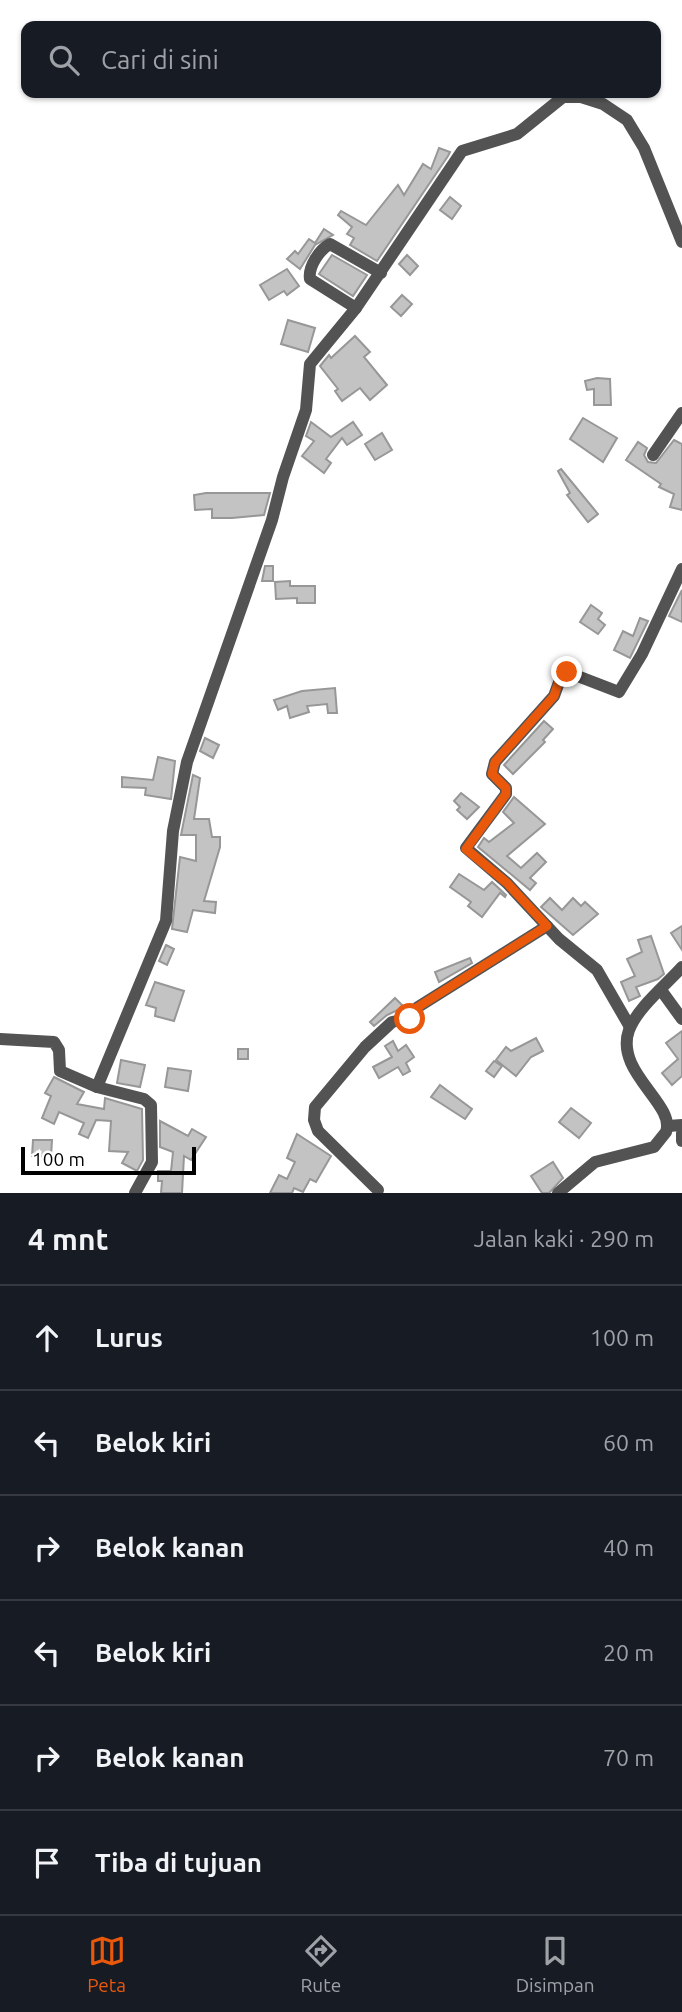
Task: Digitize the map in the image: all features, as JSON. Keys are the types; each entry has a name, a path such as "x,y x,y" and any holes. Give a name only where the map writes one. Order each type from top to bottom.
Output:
{"street":[{"path":"97,1087 166,921 173,831 187,761 272,520 283,477 306,410 308,369 381,274 462,151 517,134 559,98"},
{"path":"584,98 603,104 627,120 644,148 682,242"},
{"path":"356,308 310,279 309,273 318,255 330,244 381,274"},
{"path":"653,455 682,413"},
{"path":"630,1027 597,970 547,926 507,883 466,850 506,794 506,788 492,776 492,768 506,746 554,696 565,672 615,692 620,691 642,654 682,569"},
{"path":"378,1190 318,1131 314,1120 315,1107 365,1047 392,1022 411,1018 418,1007 547,926"},
{"path":"558,1193 601,1159 654,1147 668,1126 666,1118 631,1066 628,1037 630,1027 682,967"},
{"path":"661,990 682,1019"},
{"path":"0,1039 54,1042 59,1049 59,1070 97,1087 144,1099 151,1105 152,1162 135,1193"},
{"path":"668,1126 682,1125"},
{"path":"682,1133 682,1141"}],"building":[{"path":"439,148 450,152 448,156 377,261 350,245 354,238 347,234 352,227 338,215 341,211 366,225 398,185 404,195 423,164 431,169"},
{"path":"450,197 461,206 452,219 440,210"},
{"path":"324,229 333,235 315,245 300,269 287,259 295,251 298,254 309,239 315,243"},
{"path":"332,255 367,275 353,296 319,274"},
{"path":"407,255 418,266 410,275 399,264"},
{"path":"287,269 299,286 287,295 284,291 269,300 260,285"},
{"path":"402,295 412,304 401,316 391,307"},
{"path":"288,320 315,328 308,352 281,344"},
{"path":"355,336 370,352 364,357 387,385 370,400 360,388 342,401 335,391 338,389 320,366 329,355 331,358"},
{"path":"610,379 611,405 594,405 594,389 587,390 585,381"},
{"path":"583,418 617,438 603,462 570,439"},
{"path":"311,422 331,437 353,422 362,435 347,445 342,438 326,459 331,463 324,473 302,456 314,441 306,436"},
{"path":"382,433 392,450 375,460 365,444"},
{"path":"674,440 682,444 682,510 670,507 674,494 659,487 661,484 626,460 638,442 647,448 644,455 648,462 656,463"},
{"path":"561,469 598,514 588,522 567,495 570,493 558,471"},
{"path":"270,493 264,515 212,518 212,509 195,510 194,495"},
{"path":"265,566 273,566 273,581 262,581"},
{"path":"290,581 290,586 315,586 315,603 297,603 297,598 276,599 275,582"},
{"path":"682,590 682,622 669,616"},
{"path":"591,605 602,613 598,619 605,625 598,634 580,622"},
{"path":"640,618 648,621 630,658 614,650 623,631 633,636"},
{"path":"335,688 337,713 328,713 327,704 307,706 309,712 290,718 287,706 278,710 274,700 302,691"},
{"path":"544,721 553,729 543,740 545,742 513,774 504,765"},
{"path":"205,738 219,745 213,758 200,751"},
{"path":"158,757 175,761 171,799 145,795 146,788 122,787 122,777 153,780"},
{"path":"193,775 200,778 194,819 209,819 212,837 220,837 220,847 204,901 216,902 215,913 193,910 187,932 172,929 180,857 196,861 196,835 181,835"},
{"path":"461,793 479,807 467,819 457,810 460,807 454,801"},
{"path":"514,797 545,824 507,856 521,868 537,853 546,862 530,878 536,883 530,890 478,847 484,838 489,842 514,823 503,812"},
{"path":"459,874 484,890 492,882 506,895 505,897 500,893 482,917 468,906 471,902 450,887"},
{"path":"550,898 562,910 573,898 581,906 585,902 598,914 573,935 541,907"},
{"path":"682,926 682,950 671,933"},
{"path":"651,936 664,974 636,987 640,996 629,1001 621,982 635,976 627,959 642,952 638,940"},
{"path":"166,945 174,949 167,965 159,961"},
{"path":"470,958 472,963 439,982 435,972"},
{"path":"155,982 184,991 174,1021 155,1016 156,1008 146,1005"},
{"path":"395,998 404,1007 387,1015 374,1026 370,1022"},
{"path":"682,1031 682,1076 672,1085 662,1073 678,1059 666,1043"},
{"path":"536,1038 543,1051 531,1057 516,1076 496,1060 506,1047 511,1051"},
{"path":"393,1041 398,1051 406,1045 414,1057 406,1063 410,1071 403,1075 398,1067 379,1078 373,1067 392,1057 385,1046"},
{"path":"238,1049 248,1049 248,1059 238,1059"},
{"path":"121,1060 145,1065 140,1087 117,1083"},
{"path":"494,1061 502,1066 494,1077 486,1071"},
{"path":"168,1068 191,1071 188,1091 165,1087"},
{"path":"54,1077 84,1092 77,1104 104,1109 105,1098 142,1109 143,1160 137,1171 122,1163 128,1152 109,1151 111,1121 96,1120 88,1138 79,1134 84,1123 59,1112 54,1124 42,1118 51,1096 45,1093"},
{"path":"440,1085 472,1109 465,1119 431,1097"},
{"path":"571,1108 591,1123 579,1138 559,1122"},
{"path":"160,1121 188,1136 192,1129 206,1137 191,1160 184,1156 182,1193 161,1193 162,1181 158,1181 158,1171 171,1171 173,1152 160,1147"},
{"path":"297,1134 331,1156 316,1182 310,1179 303,1192 294,1188 292,1193 270,1193 279,1175 287,1179 295,1162 287,1158"},
{"path":"33,1140 52,1140 51,1157 32,1156"},
{"path":"553,1162 563,1178 549,1193 542,1193 531,1176"}],"route":[{"path":"410,1019 418,1007 483,969 494,958 547,926 507,883 466,849 507,793 506,788 492,774 495,762 506,746 554,696 561,675 567,672"}]}
